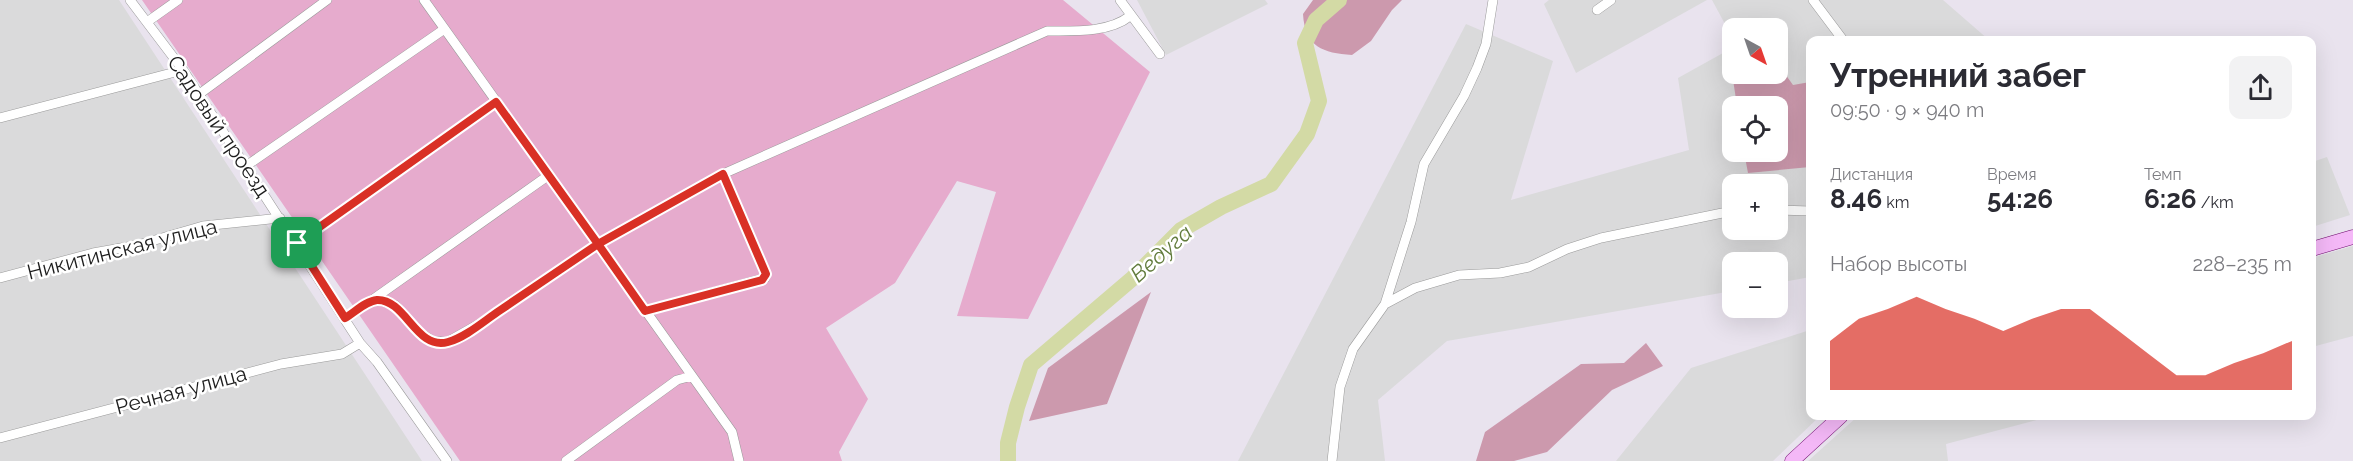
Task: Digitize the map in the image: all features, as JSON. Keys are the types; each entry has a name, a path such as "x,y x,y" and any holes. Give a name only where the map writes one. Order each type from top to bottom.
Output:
{"street":[{"name":"Садовый проезд","path":"130,0 183,70 360,343 377,362 447,461"},
{"path":"147,22 178,0"},
{"path":"198,95 327,0"},
{"path":"424,0 443,30 732,432 739,461"},
{"path":"1120,0 1160,54"},
{"path":"1332,461 1340,387 1353,349 1385,304 1410,222 1424,164 1464,96 1476,68 1486,44 1493,0"},
{"path":"1597,10 1611,0"},
{"path":"1813,0 1840,36"},
{"path":"367,303 378,300 395,305 417,331 433,341 447,342 486,320 598,244 723,174 1047,31 1080,31 1121,23 1130,16"},
{"path":"246,166 443,30"},
{"path":"0,118 183,70"},
{"path":"297,243 496,102"},
{"path":"645,311 765,278 766,274 723,174"},
{"path":"345,318 549,175"},
{"path":"1788,210 1806,211"},
{"path":"1385,304 1415,288 1459,275 1500,273 1529,267 1567,249 1601,238 1722,214"},
{"name":"Никитинская улица","path":"0,278 93,253 138,245 202,226 280,218"},
{"path":"2316,248 2353,237"},
{"name":"Речная улица","path":"0,438 280,364 342,354 360,343"},
{"path":"566,461 585,450 677,380 692,376"},
{"path":"1792,461 1837,420"}],"shaded area":[{"path":"0,0 119,0 422,461 0,461"},
{"path":"142,0 1063,0 1150,72 1028,319 957,316 996,192 957,181 895,283 826,328 868,399 839,452 842,461 460,461"},
{"path":"1137,0 1265,0 1268,4 1166,55"},
{"path":"1313,0 1402,0 1392,10 1371,41 1352,55 1324,50 1317,46 1307,34 1303,14"},
{"path":"1549,0 1707,0 1576,73 1544,4"},
{"path":"1712,0 1943,0 1984,36 1806,36 1806,278 1788,281 1788,252 1722,252 1722,293 1447,341 1378,400 1385,461 1238,461 1466,24 1553,61 1511,200 1689,150 1678,78 1722,54 1722,84 1788,84 1788,18 1722,18"},
{"path":"1788,78 1793,85 1806,83 1806,167 1748,173 1746,162 1788,162 1788,96 1735,96 1734,84 1788,84"},
{"path":"2327,157 2350,215 2316,226 2316,161"},
{"path":"2353,246 2353,336 2316,346 2316,257"},
{"path":"1151,292 1107,404 1029,421 1048,368"},
{"path":"1806,331 1806,420 1816,420 1773,461 1616,461 1691,368"},
{"path":"1646,343 1663,366 1612,390 1547,452 1514,461 1476,461 1485,432 1581,364 1624,363"},
{"path":"1854,420 2037,420 1946,444 1948,461 1808,461"}],"waterway":[{"name":"Ведуга","path":"1008,461 1008,443 1031,365 1133,278 1181,230 1221,207 1271,184 1307,134 1319,101 1305,43 1316,20 1339,0"}],"route":[{"path":"297,243 345,318 367,303 378,300 395,305 417,331 433,341 447,342 486,320 598,244 645,311 762,280 766,274 723,174 598,244 496,102 297,243"}]}
